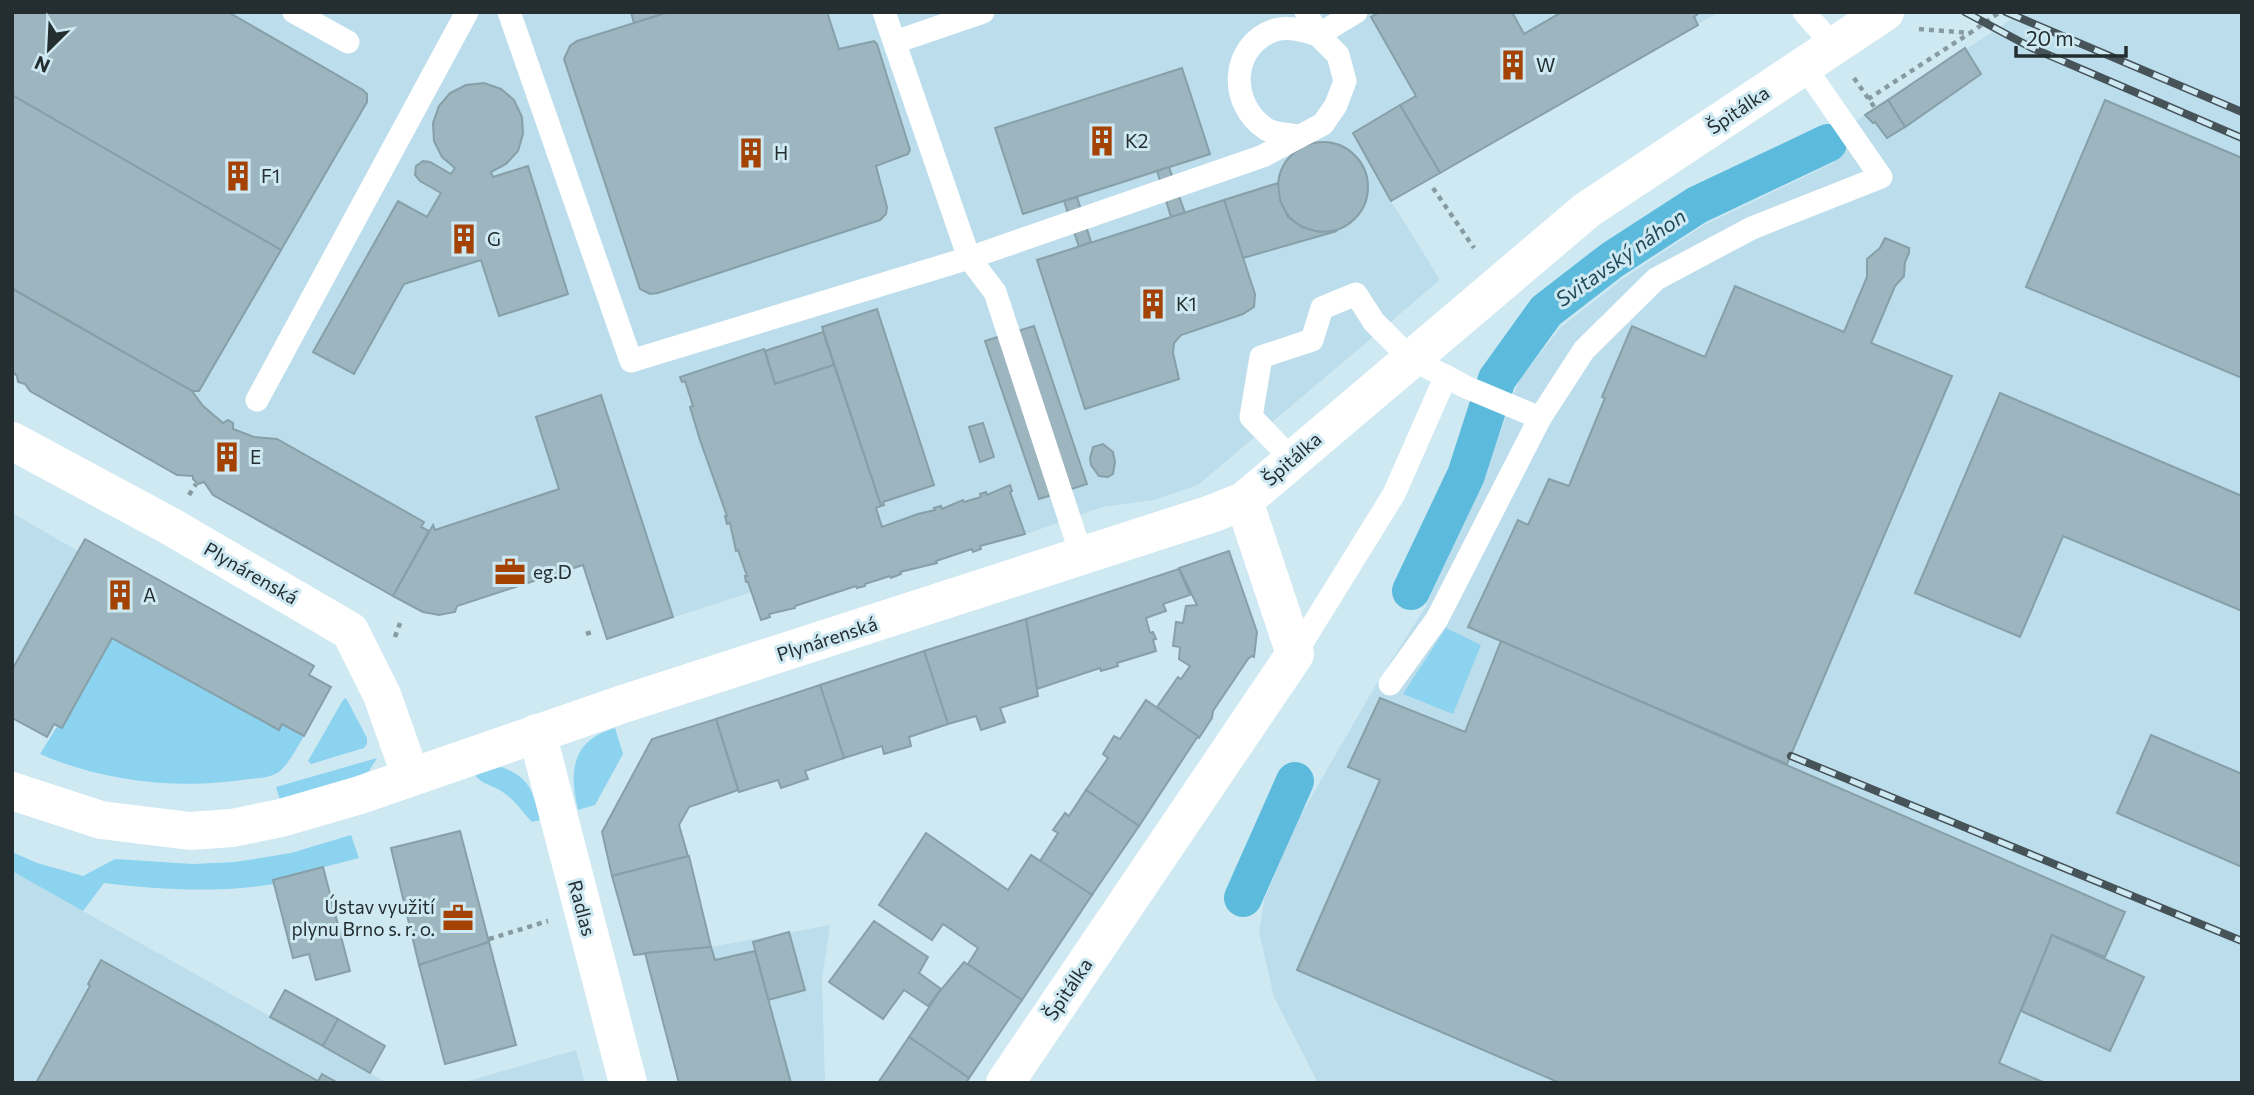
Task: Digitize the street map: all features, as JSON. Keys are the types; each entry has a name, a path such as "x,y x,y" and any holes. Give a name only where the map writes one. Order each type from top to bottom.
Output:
{"street":[{"name":"Špitálka","path":"1244,501 1587,210 1875,18"},
{"name":"Plynárenská","path":"12,441 170,526 350,631 382,695 411,777"},
{"name":"Plynárenská","path":"12,791 101,820 190,831 232,828 281,818 1082,557 1244,501"},
{"path":"1244,501 1295,654"},
{"name":"Špitálka","path":"1005,1083 1295,654"},
{"name":"Radlas","path":"537,733 628,1083"}],"lane":[{"path":"294,12 348,42"},
{"path":"257,400 467,12"},
{"path":"509,12 631,361 969,258 1264,156 1323,124 1336,105 1345,81 1338,55 1318,35 1306,12"},
{"path":"884,12 969,258 995,292 1082,557"},
{"path":"895,42 983,12"},
{"path":"1297,136 1268,131 1248,113 1238,91 1241,62 1257,40 1277,29 1300,30 1318,35 1356,12"},
{"path":"1390,684 1437,619 1540,418 1584,350 1656,279 1752,228 1881,177 1819,56 1804,12"},
{"path":"1292,459 1251,416 1261,357 1312,340 1322,308 1356,295 1374,323 1410,358 1456,382 1540,418"},
{"path":"1295,654 1394,494 1456,382"}],"path":[{"path":"1868,99 2000,12"},
{"path":"1875,18 1970,33"},
{"path":"1433,188 1474,248"},
{"path":"392,643 400,623"},
{"path":"586,634 595,631"},
{"path":"489,939 541,923"}],"shaded area":[{"path":"12,12 1719,12 1391,201 1440,280 1198,485 1154,500 1102,507 1018,537 1016,535 981,546 981,549 973,552 971,549 936,560 937,563 901,572 891,578 890,576 865,586 856,586 795,605 795,608 770,614 770,617 761,620 752,592 607,639 583,565 457,606 457,609 439,615 423,612 213,495 204,482 195,483 193,476 18,382 12,371"},
{"path":"2023,12 2242,12 2242,1083 1318,1083 1274,997 1259,932 1264,900 1298,820 1374,688 1426,606 1482,483 1519,380 1560,328 1621,280 1704,225 1835,162 1822,132 1856,121"},
{"name":"A","path":"12,513 78,551 85,539 314,666 309,675 331,687 304,736 283,724 279,730 54,724 47,737 12,718"},
{"path":"1446,628 1481,645 1453,714 1403,694"},
{"path":"112,638 279,730 282,724 304,736 287,763 277,773 265,777 197,784 116,777 64,764 40,754"},
{"path":"346,698 367,738 367,744 364,748 311,764 308,761"},
{"path":"615,728 623,754 595,805 578,810 574,783 577,759 589,741"},
{"path":"377,758 369,771 361,775 280,800 276,787"},
{"path":"501,767 525,781 540,820 532,822 508,796 475,775"},
{"path":"351,835 359,858 274,880 274,884 189,890 104,883 83,911 12,871 12,852 37,863 83,876 115,859 193,864 235,862 291,853"},
{"path":"12,871 323,1046 387,1083 12,1083"},
{"path":"830,925 822,979 825,1083 679,1083 645,953 711,947"},
{"path":"576,1050 585,1083 461,1083"}],"building":[{"name":"F1","path":"12,12 228,12 363,90 367,94 367,102 281,250 12,95"},
{"path":"631,12 669,12 634,23"},
{"name":"H","path":"669,12 827,12 839,49 874,41 910,150 908,154 876,166 887,207 886,214 880,220 658,293 650,294 640,289 564,59 570,46 577,41"},
{"name":"W","path":"1380,12 1512,12 1524,34 1562,12 1699,13 1694,17 1698,25 1440,173 1400,105 1416,96 1371,17"},
{"path":"1965,48 1981,74 1905,127 1888,100"},
{"name":"K2","path":"1182,68 1210,154 1023,214 995,128"},
{"name":"G","path":"484,83 501,89 514,100 522,117 523,134 518,151 506,164 491,172 493,177 528,166 568,294 499,316 481,260 404,284 354,374 313,352 398,201 427,217 441,193 420,181 415,175 416,166 423,161 430,162 451,174 455,168 442,157 434,141 433,123 439,106 450,93 466,85"},
{"name":"F1","path":"12,95 281,250 199,391 192,391 12,288"},
{"path":"1888,100 1905,127 1887,138 1875,122 1865,115"},
{"path":"2105,100 2242,158 2242,378 2026,287"},
{"path":"1400,105 1440,173 1391,201 1353,133"},
{"path":"1323,142 1340,145 1355,155 1365,170 1368,187 1365,204 1355,219 1340,229 1323,232 1306,229 1291,219 1281,204 1278,187 1281,170 1291,155 1306,145"},
{"path":"1169,167 1185,213 1171,217 1157,171"},
{"path":"1278,183 1280,200 1288,217 1302,227 1319,232 1337,231 1243,258 1224,200"},
{"path":"1077,197 1091,242 1079,247 1064,201"},
{"name":"K1","path":"1224,200 1255,294 1254,307 1243,314 1181,335 1174,343 1173,353 1179,379 1085,409 1037,260"},
{"path":"1885,238 1909,248 1909,253 1904,276 1895,286 1871,343 1952,376 1787,764 1468,627 1518,520 1528,525 1549,479 1569,486 1632,326 1705,357 1735,286 1844,332 1867,277 1867,259 1880,248"},
{"name":"E","path":"12,289 192,391 203,406 223,423 228,420 233,423 233,429 254,437 277,439 424,522 421,527 429,531 393,596 213,495 204,482 198,484 193,476 177,475 18,382 12,371"},
{"path":"877,309 934,485 883,502 884,505 881,506 822,327"},
{"path":"1034,326 1087,484 1039,499 985,341"},
{"path":"823,332 834,365 775,384 765,351"},
{"path":"764,349 775,384 834,365 881,506 876,508 882,527 935,510 934,508 941,506 942,509 963,500 964,502 981,497 980,494 986,492 987,495 1010,485 1025,534 769,614 770,617 761,620 700,440 685,381 682,382 680,377"},
{"path":"2000,393 2242,496 2242,611 2063,536 2020,637 1915,593"},
{"path":"601,395 673,617 607,639 583,565 457,606 455,612 439,615 423,612 393,596 433,525 435,530 559,489 536,417"},
{"path":"983,423 994,457 980,462 969,427"},
{"path":"1103,444 1113,452 1115,462 1113,474 1108,477 1099,476 1091,465 1093,447"},
{"name":"A","path":"85,539 314,666 309,675 331,687 304,736 282,724 279,730 112,638 62,728 54,724 47,737 12,718 12,670"},
{"path":"1229,551 1257,632 1254,657 1248,659 1213,711 1212,718 1199,738 1157,707 1178,677 1181,679 1190,666 1179,659 1180,647 1173,646 1176,622 1183,623 1186,606 1197,605 1179,568"},
{"path":"1179,569 1190,595 1163,604 1166,611 1146,618 1150,633 1153,632 1156,639 1153,640 1156,651 1117,663 1118,666 1101,671 1100,668 1037,689 1026,619"},
{"path":"1026,619 1038,696 1000,708 1005,722 981,730 976,716 948,724 924,651"},
{"path":"1501,641 2125,912 2105,957 2052,935 1999,1063 2045,1083 1560,1083 1297,970 1380,780 1348,767 1380,698 1465,732"},
{"path":"924,651 948,724 909,737 911,746 884,754 882,746 844,758 820,685"},
{"path":"820,685 844,758 805,771 808,779 781,788 778,780 739,792 716,719"},
{"path":"1146,700 1198,736 1139,826 1086,790 1108,758 1103,754 1114,736 1120,739"},
{"path":"716,719 738,790 689,807 679,825 688,856 612,876 602,832 652,739"},
{"path":"2151,735 2242,774 2242,867 2117,813"},
{"path":"1086,790 1139,826 1092,895 1040,861 1058,833 1053,830 1065,813 1069,816"},
{"path":"460,831 489,942 419,965 391,848"},
{"path":"926,833 1008,890 1031,855 1092,895 1022,1000 968,964 978,948 943,924 932,940 879,905"},
{"path":"689,856 711,947 634,955 612,876"},
{"path":"323,867 350,971 316,980 309,954 293,958 273,880"},
{"path":"874,921 928,957 919,973 941,989 928,1006 904,990 883,1019 829,982"},
{"path":"789,932 805,990 768,1000 753,942"},
{"path":"2052,935 2144,977 2110,1051 2021,1011"},
{"path":"489,942 516,1045 445,1064 419,965"},
{"path":"711,947 715,960 755,951 791,1083 679,1083 645,953"},
{"path":"101,960 318,1081 322,1074 338,1083 36,1083 90,986 88,984"},
{"path":"964,962 1022,1000 969,1078 909,1037 940,991"},
{"path":"285,990 338,1019 323,1046 270,1017"},
{"path":"338,1019 385,1046 370,1073 323,1046"},
{"path":"909,1037 969,1078 966,1083 878,1083"}],"waterway":[{"name":"Svitavský náhon","path":"1411,591 1466,475 1497,379 1546,311 1612,260 1697,205 1828,143"},
{"name":"Svitavský náhon","path":"1243,898 1295,781"}],"railway":[{"path":"1965,12 2032,48 2242,138"},
{"path":"2006,12 2242,112"},
{"path":"1791,756 2242,941"}],"place":[{"name":"W","path":"1513,65"},
{"name":"K2","path":"1102,141"},
{"name":"H","path":"751,153"},
{"name":"F1","path":"238,176"},
{"name":"G","path":"464,239"},
{"name":"K1","path":"1153,304"},
{"name":"E","path":"227,457"},
{"name":"eg.D","path":"510,572"},
{"name":"A","path":"120,595"},
{"name":"Ústav využití plynu Brno s. r. o.","path":"458,918"}]}
